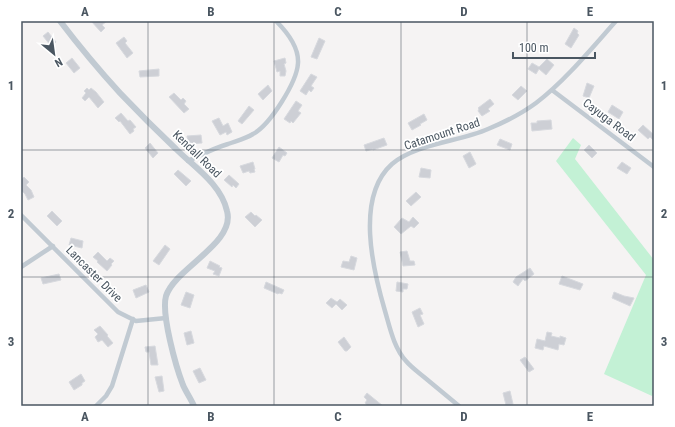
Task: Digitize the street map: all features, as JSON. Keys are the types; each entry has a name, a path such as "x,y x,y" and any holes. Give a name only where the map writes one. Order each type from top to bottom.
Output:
{"street":[{"name":"Kendall Road","path":"60,21 90,59 120,93 188,161 208,178 218,191 227,208 228,223 224,230 217,240 170,288 165,304 166,318 178,369 184,386 194,406"},
{"path":"188,161 227,144 253,135 263,128 277,110 294,78 298,64 295,47 289,36 276,21"},
{"name":"Catamount Road","path":"459,406 405,361 392,336 382,300 372,250 370,227 373,197 378,184 391,165 399,159 418,150 486,130 508,120 535,103 552,90 616,21"},
{"name":"Cayuga Road","path":"552,90 654,167"},
{"name":"Lancaster Drive","path":"21,215 118,312 133,320"},
{"path":"21,267 53,246"},
{"path":"96,406 106,396 112,386 133,320 147,321 166,318"}],"green space":[{"path":"573,138 581,145 575,159 654,260 654,392 652,396 604,374 646,275 556,161"}],"building":[{"path":"91,21 107,21 102,25 105,28 101,32"},
{"path":"574,28 578,31 577,33 579,35 571,48 565,44"},
{"path":"48,32 56,42 51,46 43,36"},
{"path":"124,37 127,41 125,43 133,53 127,58 116,43"},
{"path":"319,38 325,41 317,59 311,57"},
{"path":"72,58 80,68 74,73 66,63"},
{"path":"285,58 285,76 280,76 280,71 277,72 274,61"},
{"path":"547,59 554,65 546,75 539,69 536,74 528,69 532,63 539,67"},
{"path":"159,69 159,76 140,77 139,71"},
{"path":"311,74 317,77 311,86 314,88 311,92 309,90 306,95 300,91"},
{"path":"587,83 594,86 589,98 583,96"},
{"path":"268,85 272,91 263,100 258,94"},
{"path":"521,86 527,91 518,100 512,95"},
{"path":"87,88 89,90 91,88 96,92 104,102 98,108 89,97 85,101 82,98 86,93 84,91"},
{"path":"174,93 181,100 183,98 186,101 184,104 189,109 184,113 169,97"},
{"path":"490,99 494,104 488,109 490,111 482,116 478,111 478,108"},
{"path":"296,101 302,105 298,111 301,113 293,123 291,121 290,123 284,119"},
{"path":"612,105 623,112 619,119 608,112"},
{"path":"249,106 254,110 242,124 238,121"},
{"path":"121,113 136,127 130,134 120,121 119,122 115,118"},
{"path":"424,114 427,120 412,130 408,123"},
{"path":"219,118 223,126 228,123 232,132 227,135 226,132 220,135 212,121"},
{"path":"551,120 552,129 532,131 531,123"},
{"path":"643,125 654,135 654,141 650,137 648,139 638,130"},
{"path":"201,135 202,143 188,144 187,136"},
{"path":"384,138 387,145 366,151 364,145"},
{"path":"500,139 512,144 510,150 497,145"},
{"path":"150,143 158,153 153,158 145,148"},
{"path":"589,145 597,153 592,158 584,150"},
{"path":"279,147 287,153 285,156 283,155 279,162 272,158"},
{"path":"470,152 476,164 469,168 463,156"},
{"path":"253,162 255,172 250,173 249,171 243,173 240,166"},
{"path":"622,162 631,168 627,174 617,168"},
{"path":"421,168 431,170 430,178 419,177"},
{"path":"178,170 191,181 186,186 174,174"},
{"path":"229,175 239,184 236,188 233,185 232,187 224,180"},
{"path":"24,177 29,182 26,185 31,190 34,197 28,200 21,190 21,180"},
{"path":"416,192 421,197 411,206 406,201"},
{"path":"52,211 62,221 57,226 47,216"},
{"path":"251,212 262,220 255,227 245,217"},
{"path":"413,217 419,223 414,228 411,226 401,234 394,227 402,218 409,222"},
{"path":"71,238 83,241 82,248 69,245"},
{"path":"165,245 170,249 159,265 153,261"},
{"path":"407,251 410,261 414,261 415,265 403,266 400,252"},
{"path":"98,252 107,261 110,258 114,261 107,271 93,257"},
{"path":"351,256 357,258 354,270 341,267 343,261 349,262"},
{"path":"210,261 222,268 219,276 213,274 215,271 207,268"},
{"path":"530,268 534,274 525,281 523,279 518,286 513,282 516,277"},
{"path":"59,274 61,280 43,284 41,278"},
{"path":"562,276 583,284 580,290 559,284"},
{"path":"266,282 284,290 282,294 278,294 264,288"},
{"path":"397,282 408,284 407,289 403,289 403,292 396,291"},
{"path":"146,285 149,292 136,298 133,290"},
{"path":"186,292 194,295 190,308 181,305"},
{"path":"614,292 634,298 630,306 612,298"},
{"path":"331,298 337,302 340,299 347,305 342,310 336,304 332,308 326,303"},
{"path":"420,308 423,314 420,315 424,324 418,327 412,312"},
{"path":"100,326 113,343 108,347 102,340 98,342 95,337 98,334 94,330"},
{"path":"191,331 194,343 187,345 184,333"},
{"path":"547,332 552,333 551,336 566,338 564,345 559,344 558,350 544,346 543,350 535,348 537,339 545,341"},
{"path":"344,337 351,347 347,351 345,351 338,342"},
{"path":"155,346 158,365 151,365 149,352 146,352 145,347"},
{"path":"525,357 534,369 529,372 520,360"},
{"path":"200,368 206,380 199,383 193,371"},
{"path":"81,374 85,381 74,390 69,382"},
{"path":"162,376 164,391 159,392 155,377"},
{"path":"510,391 513,404 506,405 503,393"},
{"path":"367,393 383,406 368,406 365,403 367,400 364,397"}]}
